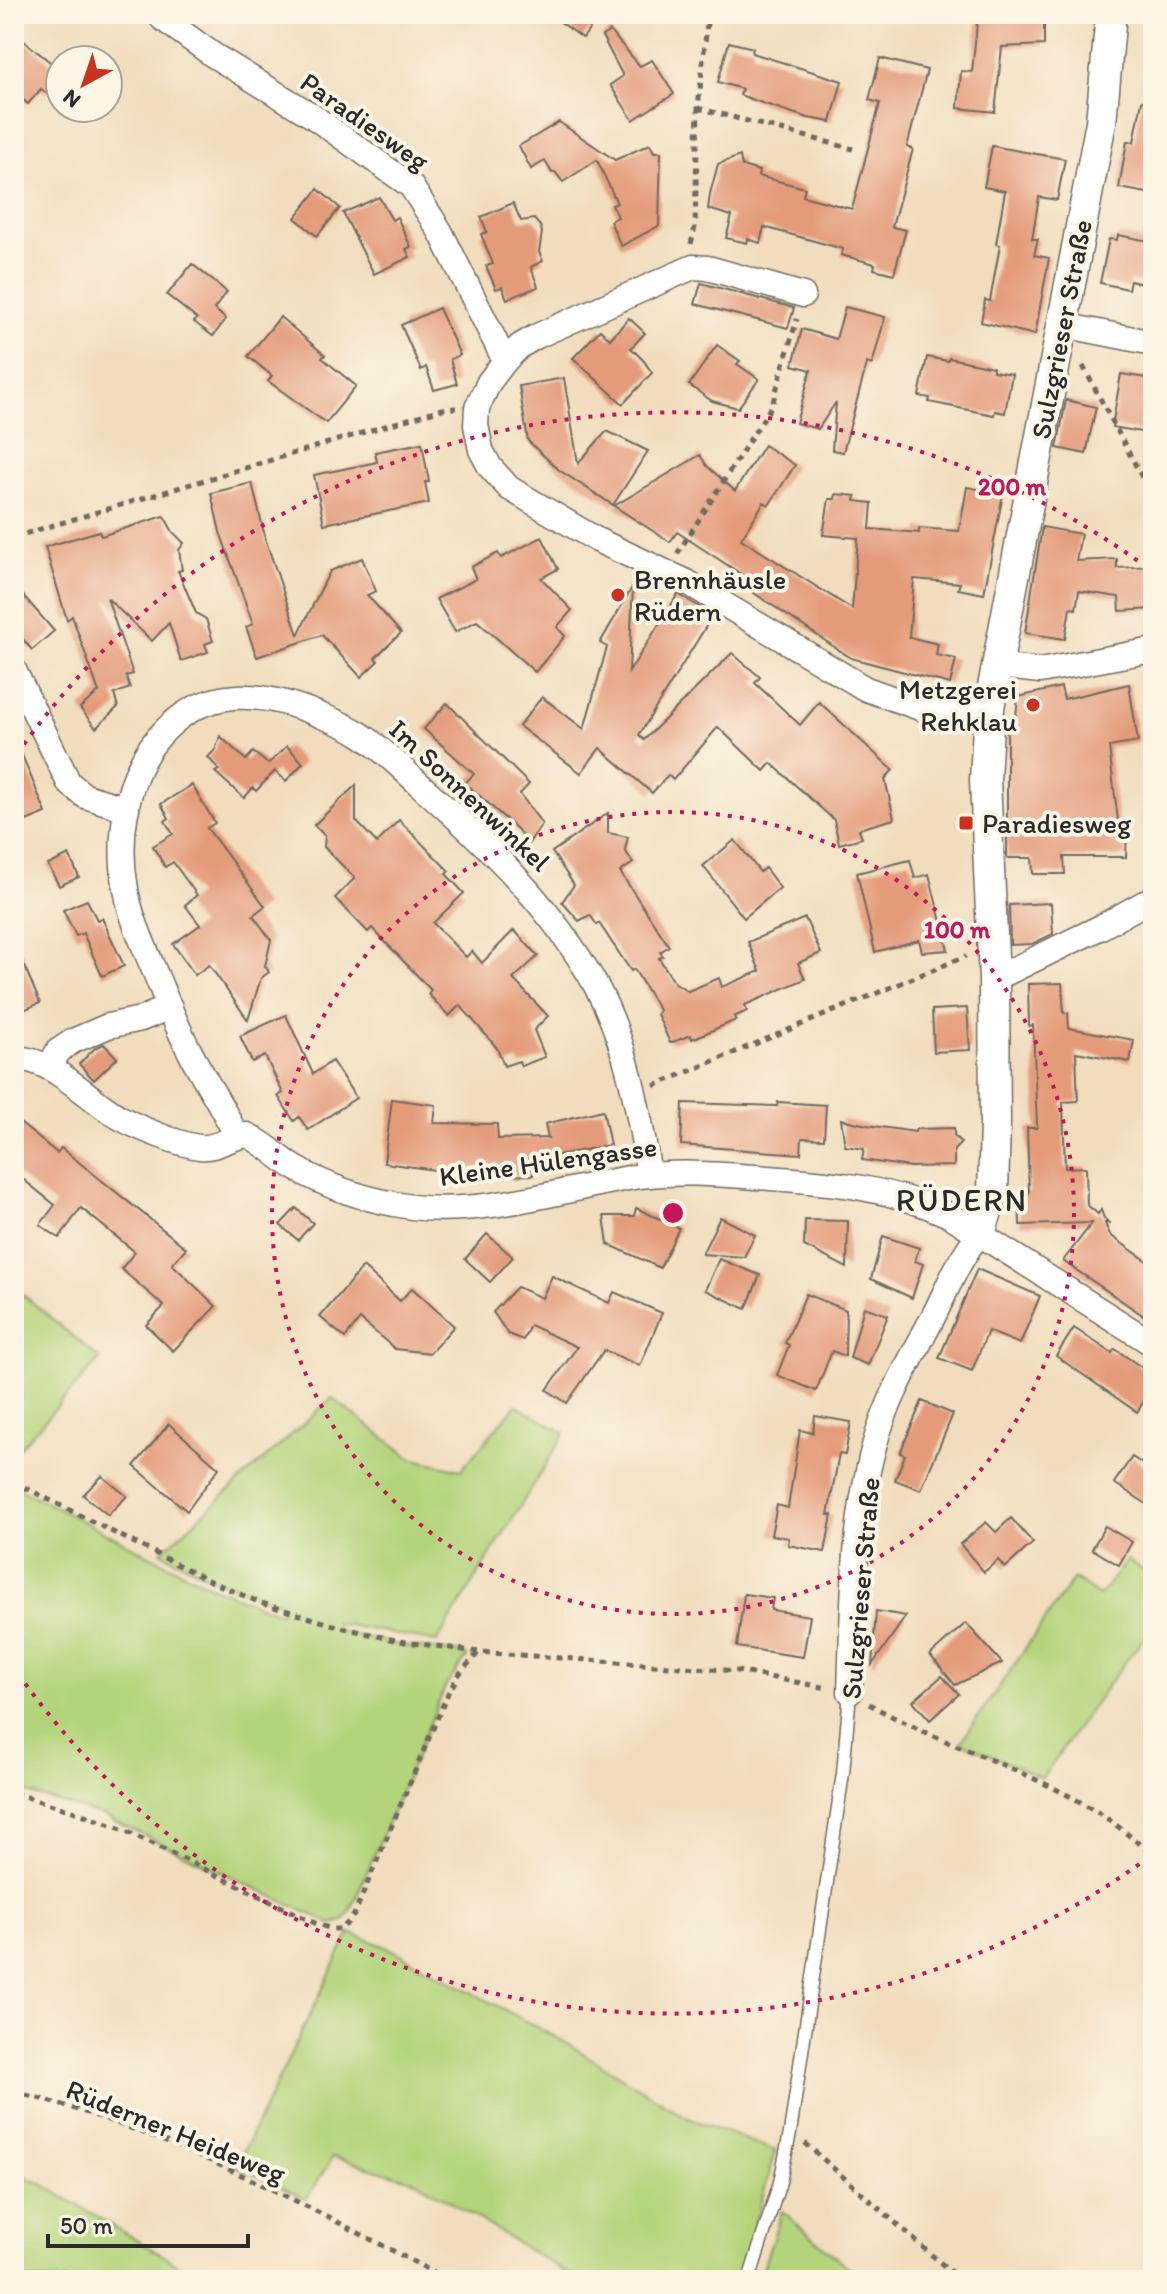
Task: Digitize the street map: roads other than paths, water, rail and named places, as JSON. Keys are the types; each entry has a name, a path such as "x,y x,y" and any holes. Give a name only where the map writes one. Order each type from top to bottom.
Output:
{"street":[{"name":"Sulzgrieser Straße","path":"850,1692 858,1533 871,1458 905,1368 940,1304 957,1264 980,1233 993,1193 994,979 985,795 989,708 1101,122 1111,14"},
{"name":"Paradiesweg","path":"162,18 222,61 311,115 411,186 440,231 505,361"},
{"path":"803,295 708,268 693,267 537,336 505,361 489,382 477,408 476,425 481,450 490,467 509,488 597,540 729,606 866,689 920,708 946,711 989,708"},
{"path":"1063,325 1153,343"},
{"path":"998,666 1040,671 1153,650"},
{"path":"14,670 69,783 85,796 127,809"},
{"name":"Im Sonnenwinkel","path":"237,1137 190,1052 137,928 126,892 124,861 127,809 134,777 150,748 174,721 200,705 236,697 274,700 306,709 360,733 453,814 543,907 601,996 614,1027 634,1094 649,1175"},
{"path":"994,979 1153,898"},
{"path":"49,1067 58,1051 68,1043 108,1026 141,1019 170,1007"},
{"path":"14,1059 34,1060 49,1067 114,1114 141,1127 199,1147 237,1137"},
{"name":"Kleine Hülengasse","path":"237,1137 251,1137 290,1164 329,1185 413,1207 473,1207 649,1175 705,1174 848,1184 914,1200 951,1216 1153,1344"}],"lane":[{"name":"Sulzgrieser Straße","path":"749,2280 780,2182 790,2133 843,1773 850,1692"}],"place":[{"name":"Brennhäusle Rüdern","path":"618,595"},
{"name":"Metzgerei Rehklau","path":"1033,705"},
{"name":"Paradiesweg","path":"966,823"}],"district":[{"name":"RÜDERN","path":"962,1200"}]}
